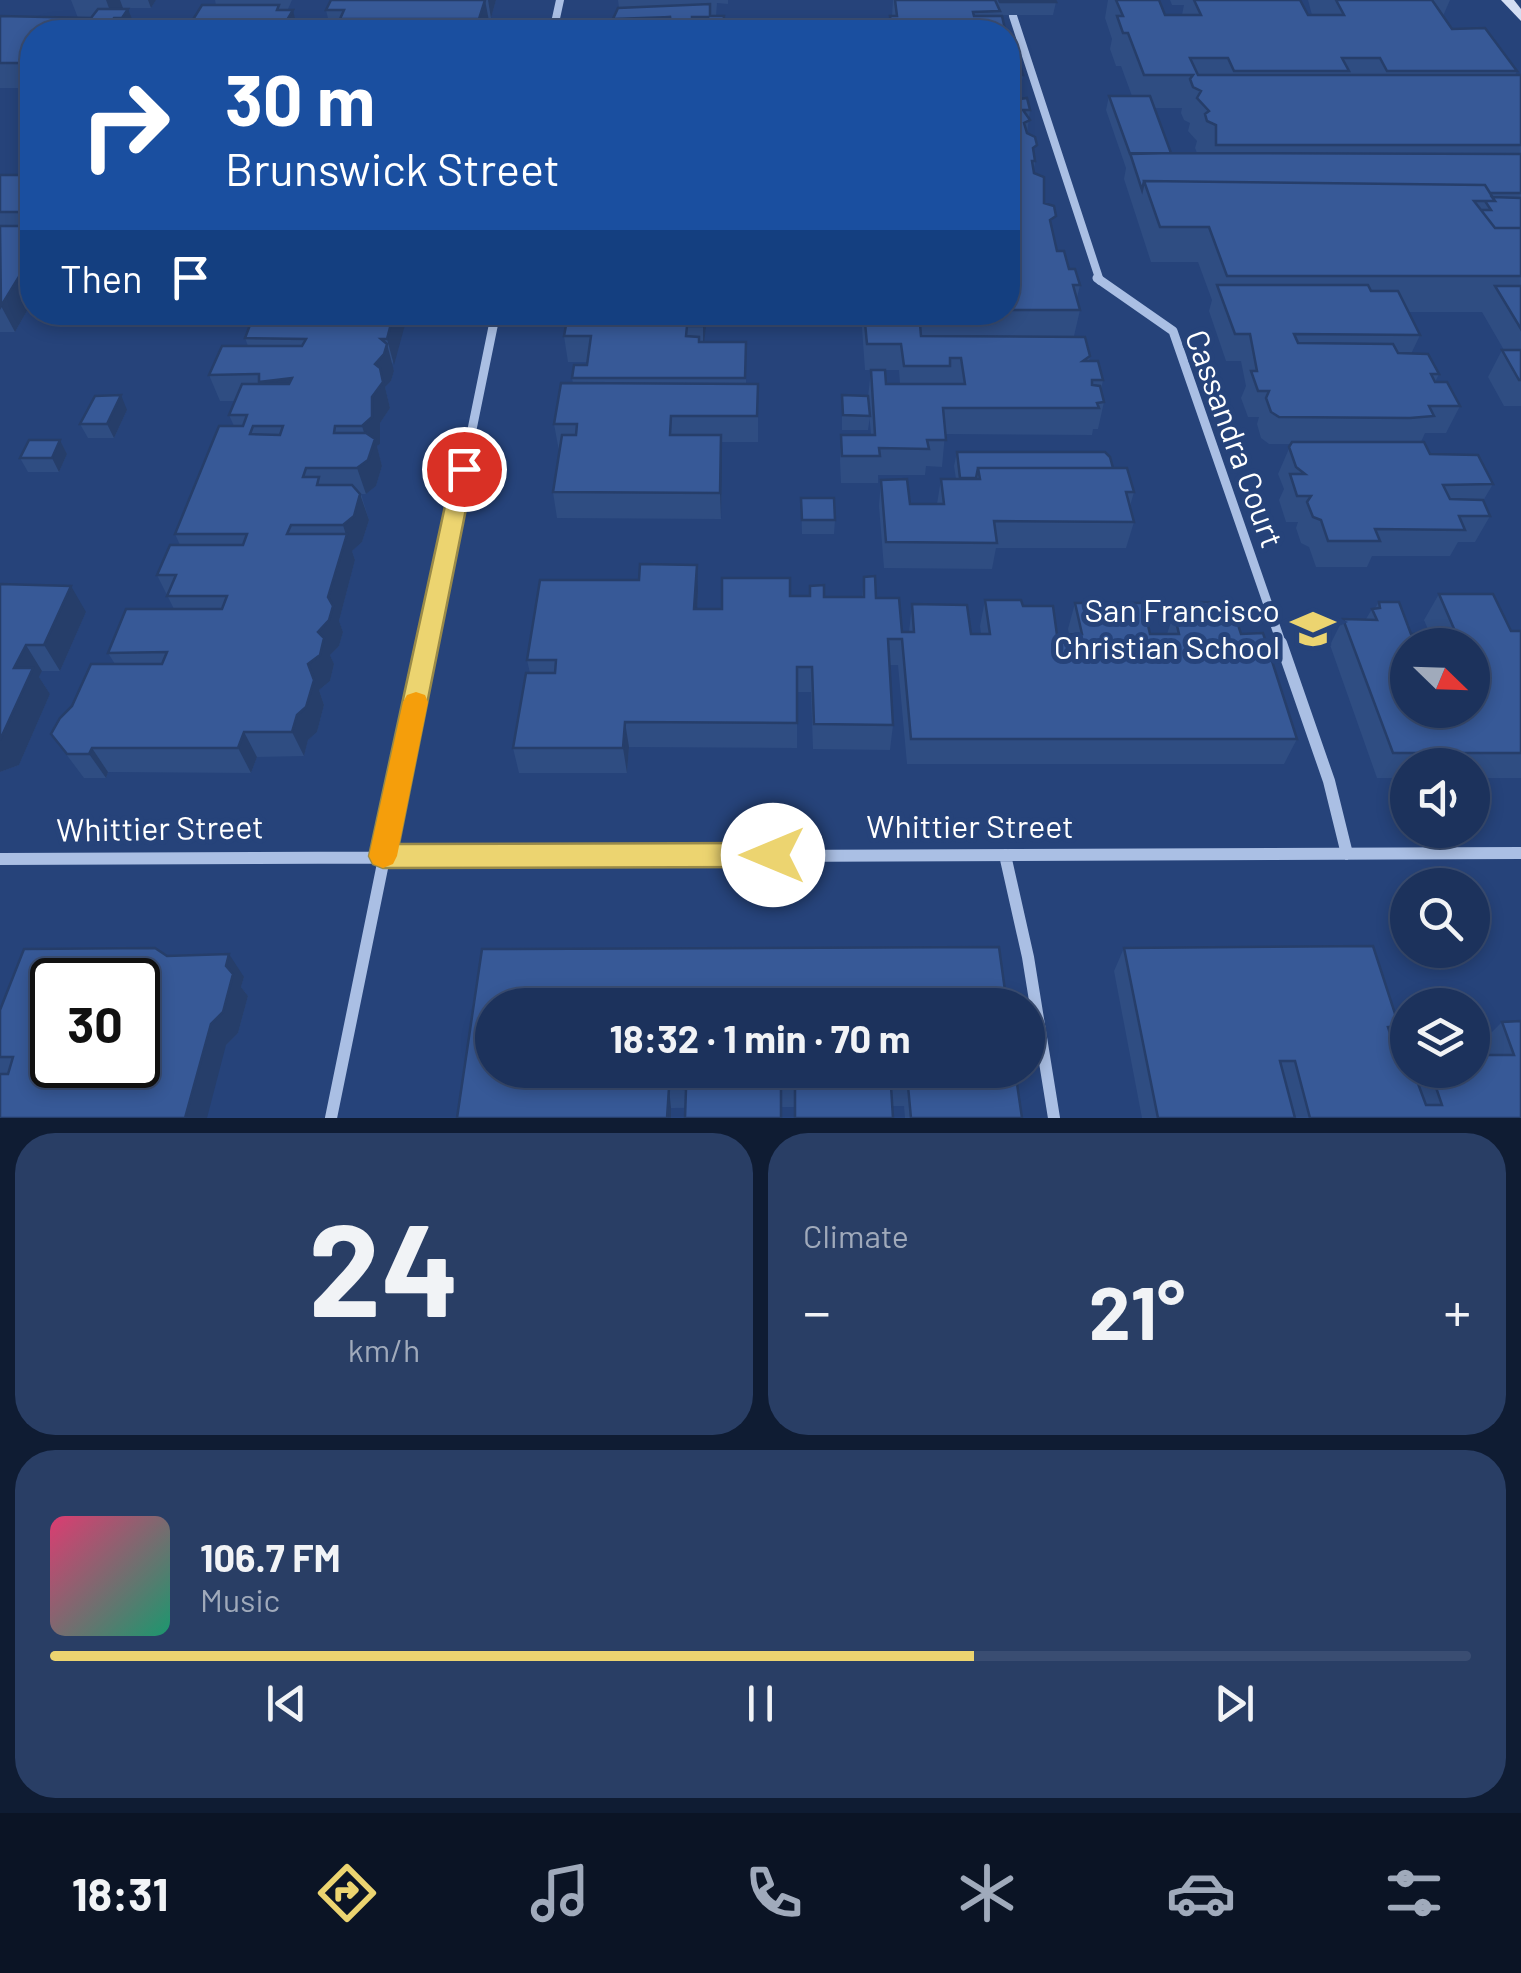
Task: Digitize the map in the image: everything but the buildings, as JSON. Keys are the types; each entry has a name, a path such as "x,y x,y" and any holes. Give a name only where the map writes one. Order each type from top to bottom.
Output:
{"main road":[{"path":"1507,0 1521,17"}],"street":[{"name":"Cassandra Court","path":"1013,16 1014,20"},
{"name":"Cassandra Court","path":"1020,38 1097,279 1173,331 1329,781 1347,854"},
{"path":"330,1118 493,325"},
{"name":"Whittier Street","path":"0,858 1521,852"},
{"path":"1004,855 1028,958 1054,1118"}],"slow traffic":[{"path":"383,856 416,702"}],"place":[{"name":"San Francisco Christian School","path":"1313,629"}],"route":[{"path":"464,469 383,856 773,855"}]}
